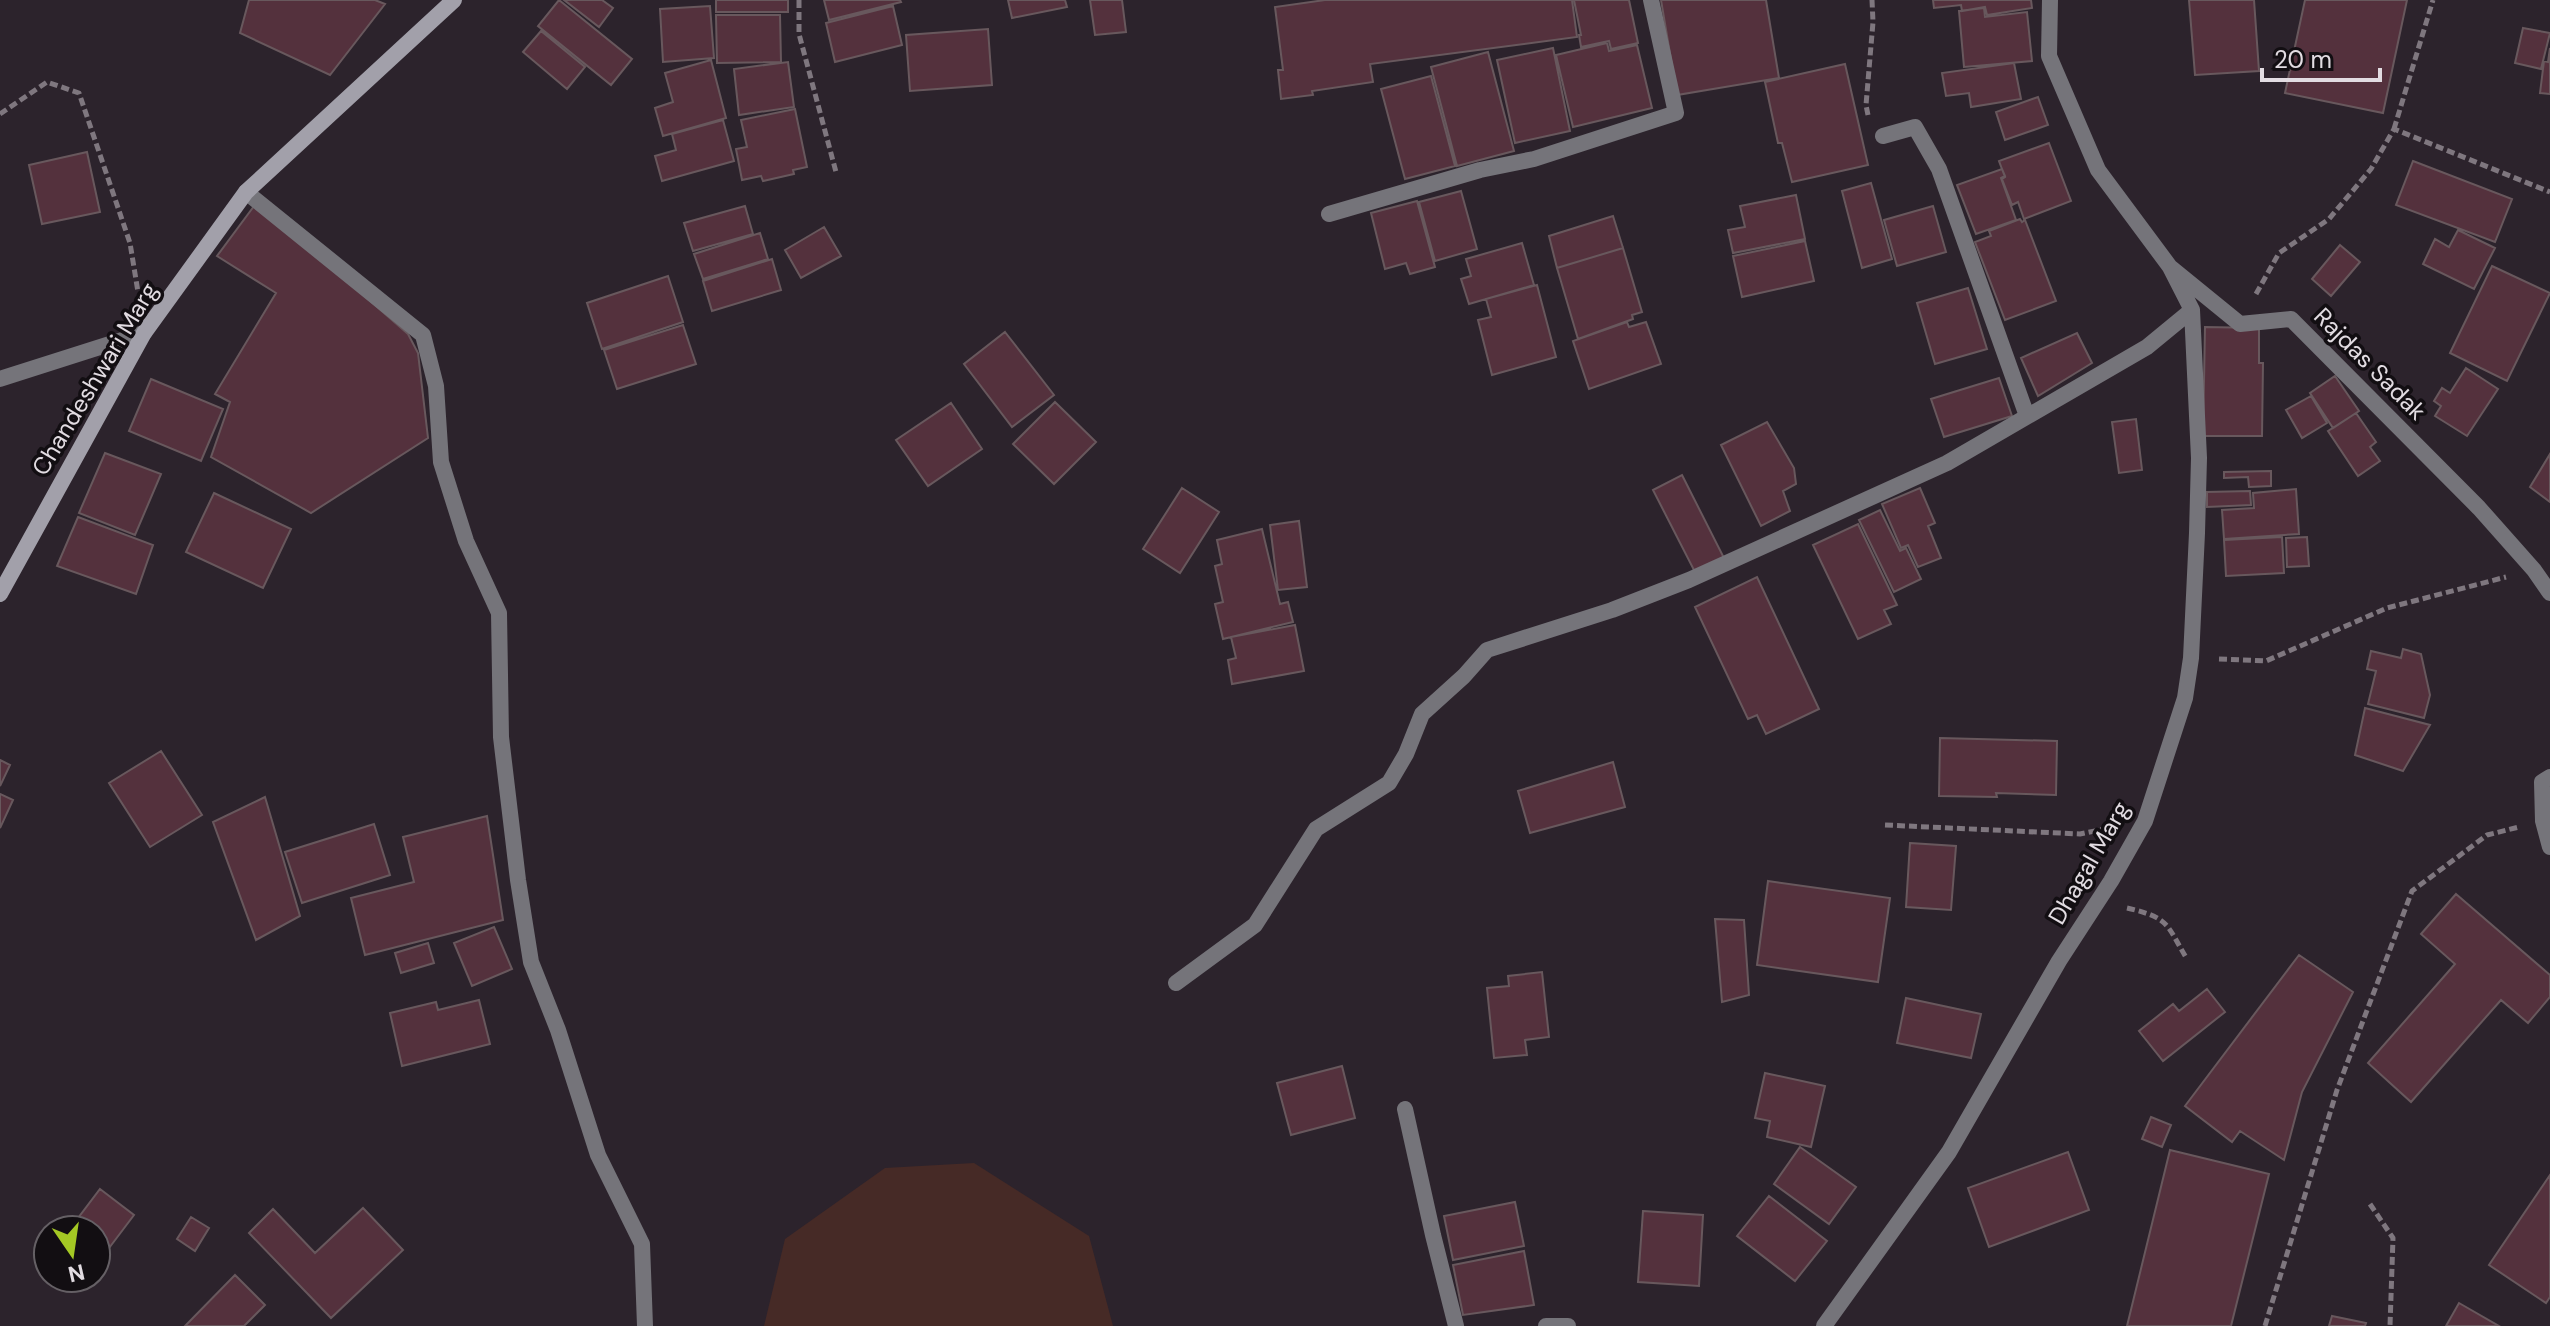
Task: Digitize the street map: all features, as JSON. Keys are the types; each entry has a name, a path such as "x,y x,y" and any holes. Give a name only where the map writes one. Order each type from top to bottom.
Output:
{"main road":[{"name":"Chandeshwari Marg","path":"0,594 144,333 246,192 454,0"}],"street":[{"path":"1329,214 1480,170 1534,159 1676,113 1651,0"},
{"path":"2050,0 2049,56 2098,170 2170,267 2240,324"},
{"path":"1883,136 1915,127 1939,169 2027,416"},
{"path":"246,192 423,335 436,386 441,462 466,541 499,613 501,737 531,962 558,1030 598,1155 642,1244 645,1326"},
{"name":"Dhagal Marg","path":"1824,1326 1949,1152 2059,961 2111,881 2145,821 2185,698 2191,658 2199,458 2192,310 2170,267"},
{"path":"1176,983 1255,925 1316,829 1389,783 1406,754 1422,714 1487,650 1612,610 1689,580 1947,463 2147,347 2192,310"},
{"name":"Rajdas Sadak","path":"2240,324 2291,319 2479,508 2534,570 2550,593"},
{"path":"0,379 144,333"},
{"path":"2550,777 2542,782 2543,821 2550,847"},
{"path":"1405,1109 1456,1326"},
{"path":"1546,1326 1568,1326"}],"path":[{"path":"799,0 799,34 836,172"},
{"path":"1872,0 1866,105 1870,128 1883,136"},
{"path":"2240,324 2279,253 2329,219 2371,169 2394,129 2433,0"},
{"path":"0,114 47,82 79,93 130,243 144,333"},
{"path":"2394,129 2550,192"},
{"path":"2191,658 2266,661 2387,608 2534,570"},
{"path":"1885,825 2080,834 2145,821"},
{"path":"2265,1326 2337,1090 2412,891 2487,835 2543,821"},
{"path":"2111,881 2109,889 2119,906 2152,914 2167,922 2187,959"},
{"path":"2370,1204 2393,1238 2390,1326"}],"shaded area":[{"path":"974,1163 1089,1236 1113,1326 764,1326 785,1239 885,1168"}],"building":[{"path":"249,0 375,0 385,4 330,75 240,33"},
{"path":"559,0 632,59 611,85 538,26"},
{"path":"564,0 602,0 613,8 599,27"},
{"path":"716,0 788,0 788,12 716,12"},
{"path":"824,0 900,0 901,2 829,20"},
{"path":"1008,0 1065,0 1067,7 1012,18"},
{"path":"1090,0 1122,0 1126,32 1095,35"},
{"path":"1325,0 1572,0 1577,37 1370,64 1373,82 1281,99 1278,70 1283,70 1275,7"},
{"path":"1574,0 1629,0 1638,43 1611,49 1609,41 1581,47"},
{"path":"1661,0 1766,0 1779,78 1677,95"},
{"path":"1933,0 2031,0 2032,8 1987,15 1985,7 1962,11 1961,5 1934,8"},
{"path":"2189,0 2254,0 2259,71 2195,75"},
{"path":"2305,0 2407,0 2383,113 2285,93"},
{"path":"710,6 714,58 663,62 660,9"},
{"path":"893,6 902,45 835,62 826,23"},
{"path":"1984,8 1985,17 2027,12 2032,61 1964,67 1959,11"},
{"path":"716,15 780,15 781,62 717,63"},
{"path":"2523,28 2550,33 2541,69 2515,63"},
{"path":"988,29 992,85 910,91 906,35"},
{"path":"541,31 585,67 567,89 523,52"},
{"path":"1607,43 1609,51 1637,45 1652,108 1573,127 1556,55"},
{"path":"1553,48 1570,131 1515,143 1497,60"},
{"path":"2550,48 2550,94 2540,93 2544,61 2548,62"},
{"path":"1488,52 1514,151 1457,166 1431,67"},
{"path":"711,60 726,118 663,136 655,108 673,102 665,73"},
{"path":"788,62 794,107 739,115 734,69"},
{"path":"2014,63 2021,99 1971,107 1969,93 1946,96 1942,73"},
{"path":"1845,64 1868,165 1792,182 1782,143 1778,143 1765,82"},
{"path":"1431,76 1455,166 1405,179 1381,89"},
{"path":"2038,97 2048,125 2005,140 1996,112"},
{"path":"795,109 807,167 793,170 794,174 763,181 761,176 742,180 736,149 747,147 741,120"},
{"path":"723,120 734,161 662,181 655,156 676,150 672,134"},
{"path":"2049,143 2071,201 2024,219 2018,202 2012,205 1999,161"},
{"path":"87,152 100,212 42,224 29,165"},
{"path":"2413,161 2512,199 2495,242 2396,205"},
{"path":"2002,169 2005,176 2001,178 2016,220 1976,234 1957,185"},
{"path":"1871,183 1892,259 1862,268 1842,191"},
{"path":"1461,191 1477,249 1435,261 1419,202"},
{"path":"1796,195 1805,239 1733,253 1728,230 1745,227 1740,206"},
{"path":"1417,201 1435,267 1410,274 1406,263 1385,269 1371,213"},
{"path":"257,202 408,334 418,353 428,438 311,513 211,457 230,402 215,394 276,293 217,256"},
{"path":"745,206 753,234 693,251 684,223"},
{"path":"1933,206 1946,252 1897,266 1884,220"},
{"path":"1613,216 1623,248 1557,268 1549,236"},
{"path":"2020,219 2022,222 2025,220 2056,301 2005,320 1975,242 1991,236 1989,231"},
{"path":"824,227 841,256 801,278 785,250"},
{"path":"2458,230 2495,248 2474,289 2423,264 2435,239 2449,247"},
{"path":"760,233 768,259 703,279 694,254"},
{"path":"1805,241 1814,281 1742,297 1733,256"},
{"path":"1522,243 1534,285 1469,304 1461,279 1471,276 1466,259"},
{"path":"2340,245 2360,262 2331,296 2312,279"},
{"path":"1623,248 1642,312 1632,315 1633,319 1578,339 1557,268"},
{"path":"772,259 781,290 712,311 703,281"},
{"path":"2492,266 2550,293 2507,381 2450,353"},
{"path":"668,276 683,322 602,349 587,303"},
{"path":"1537,285 1556,357 1492,375 1478,320 1491,317 1486,299"},
{"path":"1968,288 1987,349 1935,364 1917,303"},
{"path":"1627,322 1629,327 1646,322 1661,364 1589,389 1573,341"},
{"path":"683,325 696,364 617,389 604,350"},
{"path":"2205,327 2259,328 2259,363 2263,363 2262,436 2203,436"},
{"path":"1005,332 1054,395 1012,427 964,364"},
{"path":"2077,333 2092,363 2038,396 2021,358"},
{"path":"2466,368 2498,389 2467,436 2435,416 2441,406 2434,401 2442,388 2450,393"},
{"path":"2335,376 2359,411 2333,428 2310,393"},
{"path":"1999,378 2012,416 1944,437 1931,399"},
{"path":"151,379 223,409 201,461 129,431"},
{"path":"2311,396 2327,423 2302,438 2286,410"},
{"path":"1055,402 1096,442 1054,484 1013,444"},
{"path":"951,403 982,449 928,486 896,440"},
{"path":"2356,413 2376,442 2370,447 2380,461 2358,476 2328,431"},
{"path":"2136,419 2142,470 2119,473 2112,422"},
{"path":"1767,422 1794,468 1796,484 1783,491 1790,511 1761,526 1721,445"},
{"path":"105,453 161,474 135,535 79,513"},
{"path":"2550,454 2550,502 2530,487"},
{"path":"2271,471 2271,486 2249,487 2248,477 2224,478 2224,472"},
{"path":"1682,475 1726,562 1697,576 1653,490"},
{"path":"1182,488 1219,512 1180,573 1143,549"},
{"path":"1920,488 1935,523 1928,526 1941,558 1918,567 1908,545 1901,548 1882,504"},
{"path":"2296,489 2299,534 2224,539 2222,510 2254,508 2253,493"},
{"path":"2250,491 2251,505 2207,507 2207,492"},
{"path":"214,493 291,529 263,588 186,552"},
{"path":"1880,510 1900,551 1906,548 1921,579 1894,592 1859,520"},
{"path":"78,517 153,545 136,594 57,566"},
{"path":"1299,521 1307,587 1278,590 1270,525"},
{"path":"1858,524 1897,605 1884,610 1891,624 1858,639 1813,545"},
{"path":"1262,529 1280,604 1288,602 1293,622 1223,639 1215,604 1223,602 1215,566 1222,564 1217,540"},
{"path":"2282,537 2284,573 2226,576 2224,540"},
{"path":"2307,537 2309,566 2287,567 2286,538"},
{"path":"1757,577 1819,709 1766,734 1757,715 1748,719 1695,607"},
{"path":"1295,625 1304,671 1232,684 1228,660 1236,658 1231,637"},
{"path":"2403,649 2421,654 2430,695 2424,718 2368,704 2376,671 2367,669 2371,651 2401,658"},
{"path":"2365,708 2430,725 2403,771 2355,755"},
{"path":"1940,738 2057,741 2056,795 1996,793 1997,797 1939,796"},
{"path":"161,751 202,815 150,847 109,783"},
{"path":"0,760 10,765 0,786"},
{"path":"1613,762 1625,807 1530,833 1518,791"},
{"path":"0,794 13,800 0,828"},
{"path":"265,797 300,916 256,940 213,822"},
{"path":"487,816 503,920 365,955 351,898 414,882 403,837"},
{"path":"374,824 390,875 302,903 285,852"},
{"path":"1910,843 1956,846 1951,910 1906,907"},
{"path":"1768,881 1890,898 1878,982 1757,965"},
{"path":"2456,894 2550,975 2550,997 2528,1023 2501,1000 2411,1102 2368,1063 2455,964 2421,934"},
{"path":"1715,919 1744,920 1749,995 1722,1002"},
{"path":"494,927 512,969 472,986 454,943"},
{"path":"428,943 434,963 401,973 395,953"},
{"path":"2299,955 2353,992 2302,1092 2284,1160 2240,1131 2232,1142 2185,1106"},
{"path":"1542,972 1549,1037 1525,1040 1527,1055 1494,1058 1487,988 1509,986 1508,976"},
{"path":"2207,989 2225,1012 2163,1061 2139,1031 2173,1004 2179,1011"},
{"path":"1906,998 1981,1014 1971,1058 1897,1043"},
{"path":"479,1000 490,1044 402,1066 390,1013 436,1002 438,1010"},
{"path":"1342,1066 1355,1118 1291,1135 1277,1083"},
{"path":"1765,1073 1825,1086 1811,1147 1767,1137 1770,1121 1755,1118"},
{"path":"2151,1117 2171,1125 2162,1147 2142,1139"},
{"path":"1800,1147 1856,1187 1829,1224 1774,1184"},
{"path":"2170,1150 2269,1174 2231,1326 2127,1326"},
{"path":"2068,1152 2089,1210 1989,1247 1968,1188"},
{"path":"2550,1175 2550,1297 2546,1303 2489,1265"},
{"path":"100,1189 134,1215 112,1244 112,1214 81,1214"},
{"path":"1769,1196 1827,1241 1795,1281 1737,1236"},
{"path":"1515,1202 1524,1246 1453,1260 1444,1216"},
{"path":"363,1208 403,1250 331,1318 249,1233 273,1209 315,1253"},
{"path":"1643,1211 1703,1215 1699,1286 1638,1282"},
{"path":"191,1217 209,1228 195,1251 177,1239"},
{"path":"1524,1251 1534,1305 1463,1315 1453,1265"},
{"path":"235,1275 265,1305 244,1326 185,1326"},
{"path":"2459,1303 2499,1326 2446,1326"},
{"path":"2332,1316 2366,1323 2365,1326 2329,1326"}]}
